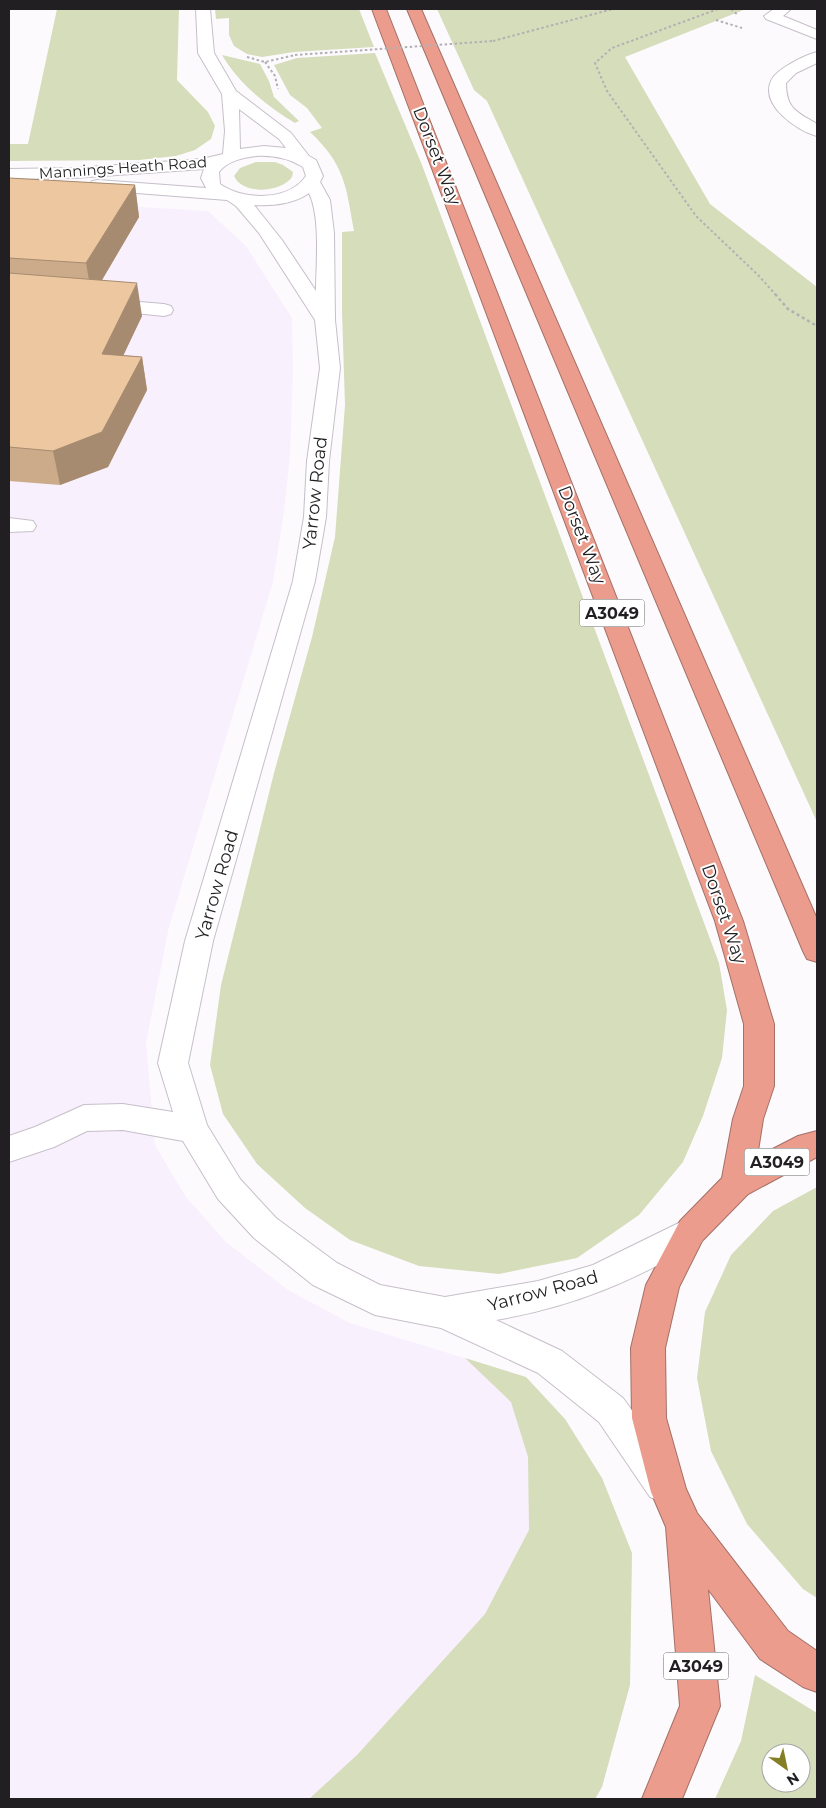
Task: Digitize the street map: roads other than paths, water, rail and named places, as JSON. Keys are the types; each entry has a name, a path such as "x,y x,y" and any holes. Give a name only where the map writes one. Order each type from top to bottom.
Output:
{"highway":[{"name":"Dorset Way","path":"379,9 729,921 759,1024 759,1086 748,1119 737,1184"},
{"name":"Dorset Way","path":"414,9 817,951"},
{"name":"A3049","path":"817,1144 809,1145 737,1184 691,1231 663,1285 648,1348 649,1418 669,1492 684,1526 774,1644 817,1673"},
{"name":"A3049","path":"662,1799 700,1706 684,1526"}],"street":[{"path":"203,9 206,53 230,94 285,136 302,158"},
{"path":"784,9 771,16 817,35"},
{"path":"817,58 791,70 778,82 778,99 786,110 817,131"},
{"path":"229,157 233,131 230,94"},
{"name":"Mannings Heath Road","path":"14,175 202,164 245,153 276,151 302,158"},
{"name":"Yarrow Road","path":"229,157 211,170 209,177 211,184 233,197 261,220 325,320"},
{"name":"Yarrow Road","path":"302,158 314,170 315,176 312,183 321,200 325,233 325,320 330,368 318,461 315,517 304,581 199,941 173,1063 193,1129 229,1190 265,1228 325,1274 375,1300 445,1313 550,1362 610,1410 669,1492"},
{"name":"Mannings Heath Road","path":"14,175 76,184 233,197 255,201 281,198 303,190 312,183"},
{"path":"86,304 164,310"},
{"path":"9,1149 43,1138 84,1118 123,1117 193,1129"},
{"name":"Yarrow Road","path":"445,1313 511,1303 591,1281 644,1258 691,1231"}]}
